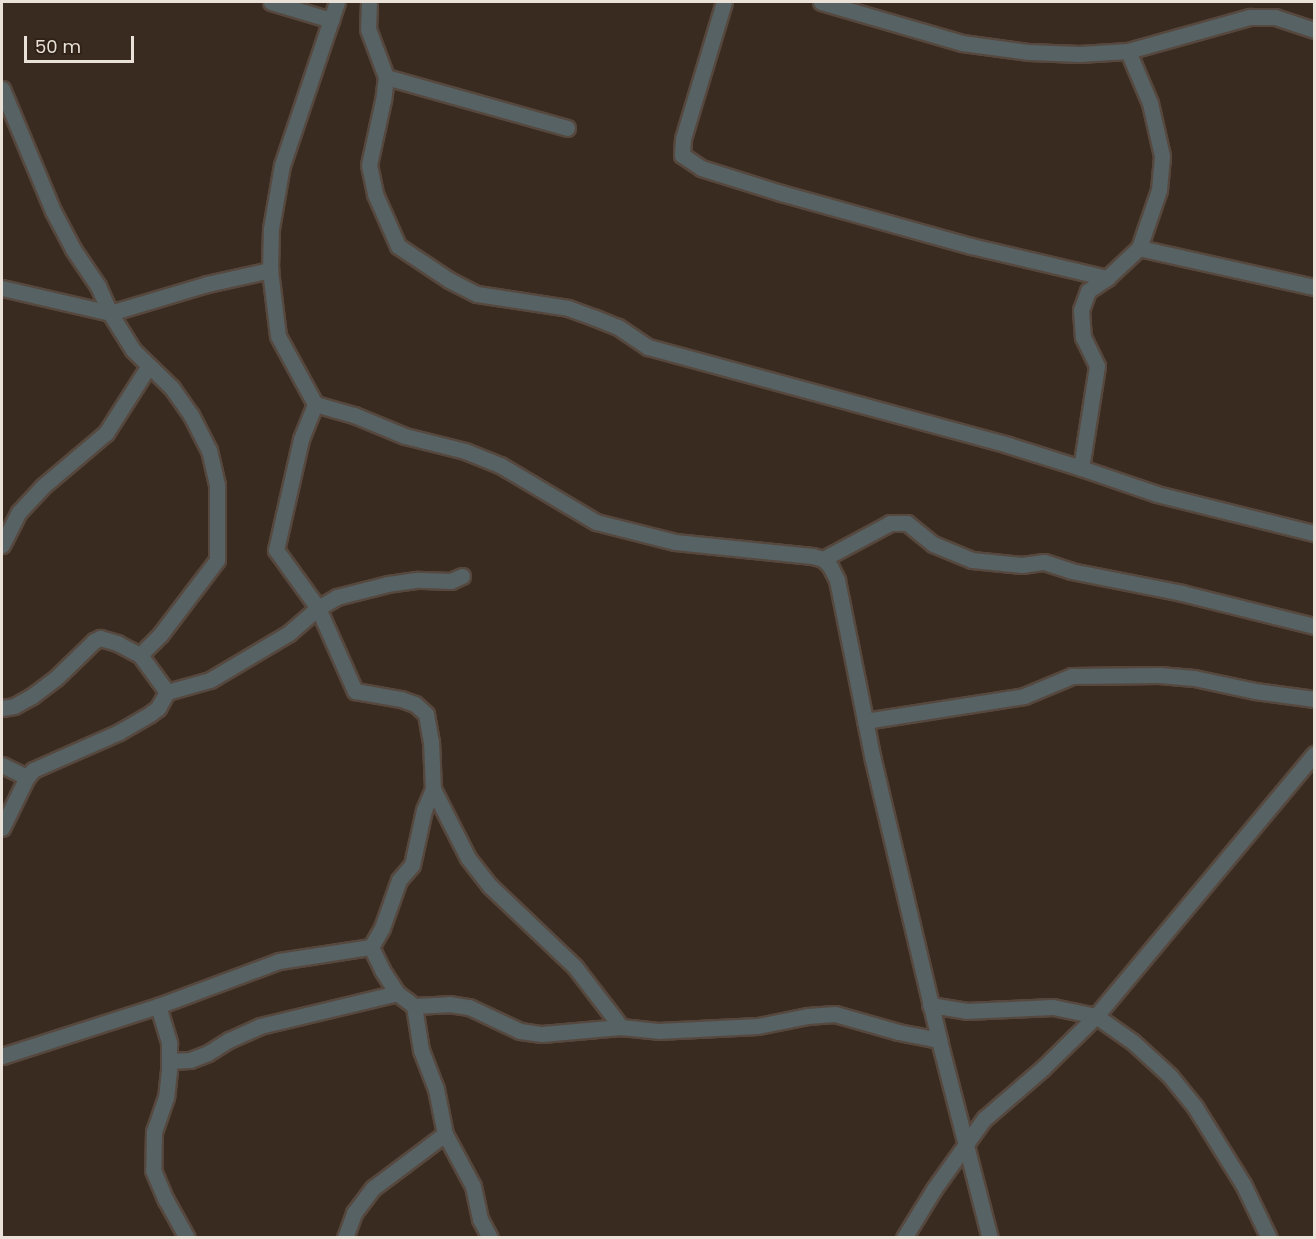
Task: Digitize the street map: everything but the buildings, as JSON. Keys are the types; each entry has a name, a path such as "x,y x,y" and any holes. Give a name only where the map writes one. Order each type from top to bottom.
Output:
{"street":[{"path":"271,2 331,20"},
{"path":"337,2 282,165 271,229 270,270 278,336 315,404 354,415 405,436 465,451 500,465 596,522 616,529 675,542 790,553 823,560 884,525 907,524 933,544 972,560 1022,565 1044,562 1071,571 1182,593 1314,626"},
{"path":"369,2 368,29 386,77 384,100 369,165 375,194 398,246 448,280 477,294 568,308 618,327 648,347 1008,445 1157,494 1314,533"},
{"path":"724,2 683,139 682,155 701,168 781,193 971,246 1107,279"},
{"path":"821,2 962,43 1029,52 1079,54 1128,51 1250,17 1275,17 1314,30"},
{"path":"1081,468 1097,366 1083,337 1081,310 1088,291 1107,279 1139,248 1159,190 1162,156 1150,103 1128,51"},
{"path":"386,77 567,128"},
{"path":"2,89 53,211 73,249 98,286 110,313 148,367 172,388 191,415 209,450 217,484 217,560 160,634 140,655"},
{"path":"1139,248 1314,287"},
{"path":"2,288 110,313 207,284 270,270"},
{"path":"2,544 20,512 42,487 106,433 148,367"},
{"path":"315,404 301,439 276,550 318,608 338,646 350,684 356,691 401,699 415,704 426,714 431,741 433,789 468,858 490,886 575,967 621,1027"},
{"path":"823,560 837,580 865,721 930,1005 990,1238"},
{"path":"2,828 27,777 52,760 119,732 150,714 158,708 167,692 210,680 289,633 318,608 338,597 387,584 416,580 451,581 462,576"},
{"path":"2,708 14,706 32,696 56,678 94,641 100,638 117,643 140,655 167,692"},
{"path":"865,721 1024,696 1072,676 1159,675 1194,678 1255,691 1314,699"},
{"path":"904,1238 984,1119 1043,1068 1096,1016 1314,754"},
{"path":"2,765 27,777"},
{"path":"371,947 382,928 399,880 412,865 424,810 433,789"},
{"path":"371,947 397,993 414,1006 449,1004 469,1007 520,1031 542,1034 621,1027 658,1031 758,1026 835,1014 898,1032 939,1040"},
{"path":"2,1056 158,1006 279,961 371,947"},
{"path":"169,1060 190,1060 260,1026 397,993"},
{"path":"930,1005 966,1011 1053,1007 1096,1016 1133,1042 1170,1076 1189,1100 1243,1184 1269,1238"},
{"path":"158,1006 169,1043 169,1060 166,1097 154,1131 153,1170 187,1238"},
{"path":"414,1006 421,1050 436,1089 445,1134 473,1186 480,1219 490,1238"},
{"path":"345,1238 354,1213 373,1188 445,1134"}]}
